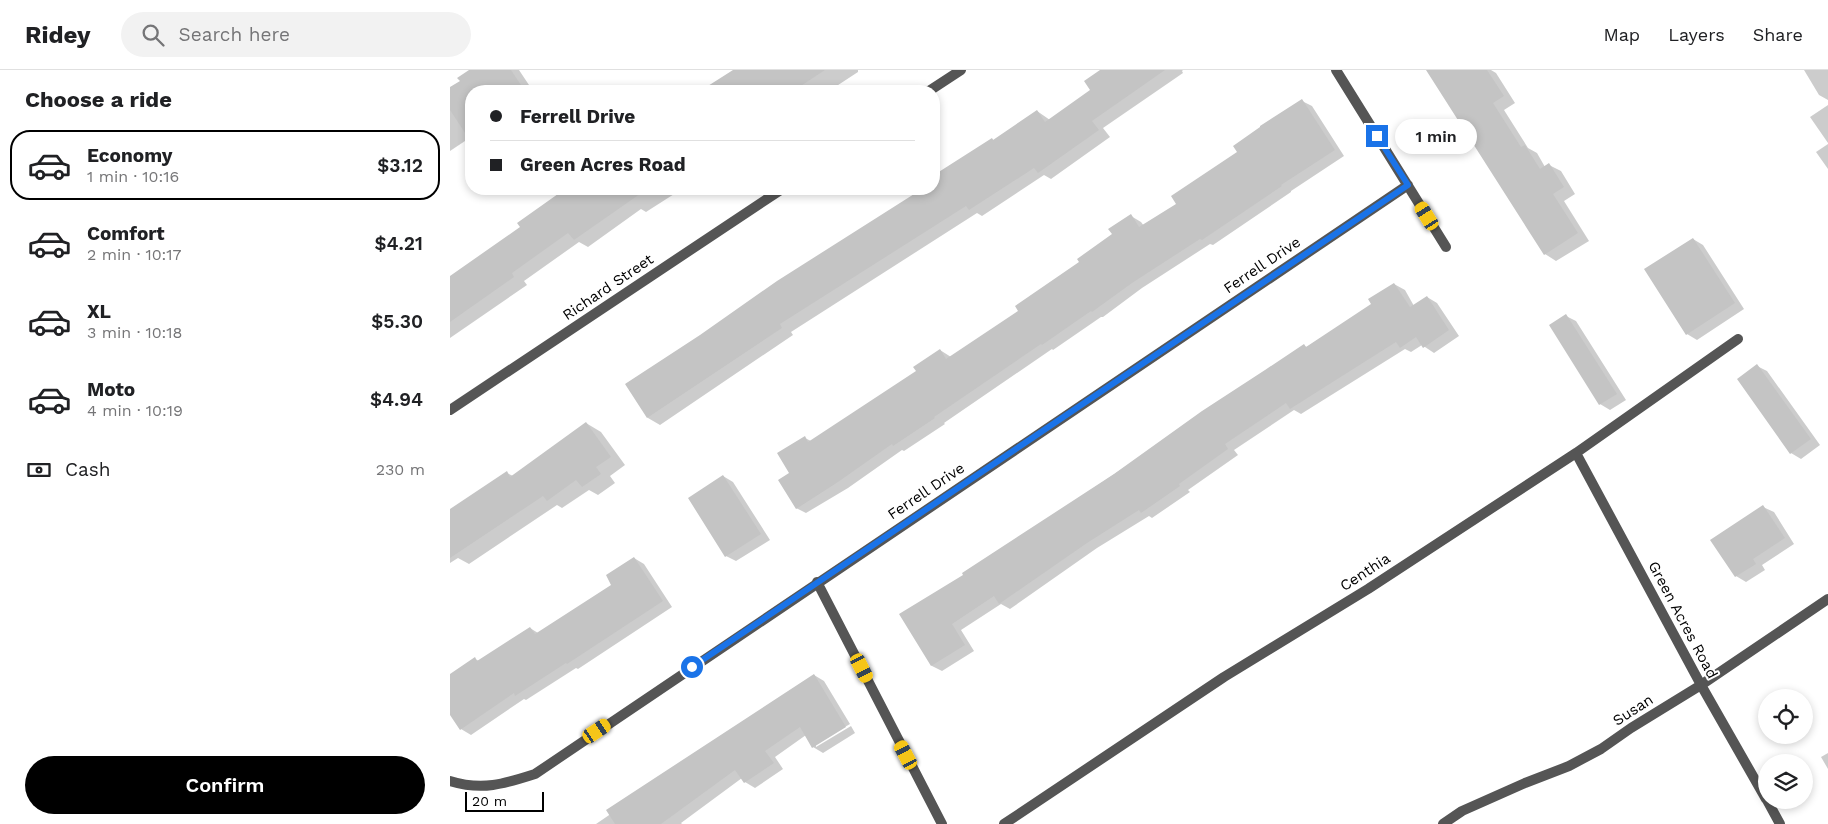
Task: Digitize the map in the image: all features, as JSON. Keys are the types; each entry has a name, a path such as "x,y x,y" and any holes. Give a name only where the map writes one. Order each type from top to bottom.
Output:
{"street":[{"path":"938,85 961,70"},
{"path":"1336,70 1446,247"},
{"name":"Ferrell Drive","path":"450,781 467,786 484,787 510,782 535,774 1408,185"},
{"name":"Richard Street","path":"450,410 773,195"},
{"name":"Centhia","path":"1004,824 1224,677 1368,589 1576,453 1738,339"},
{"name":"Green Acres Road","path":"1576,453 1701,685 1758,786"},
{"path":"817,582 942,824"},
{"name":"Susan","path":"1443,824 1462,812 1525,783 1569,766 1601,749 1631,728 1701,685 1828,599"},
{"name":"Green Acres Road","path":"1771,809 1780,824"}],"building":[{"path":"469,70 511,70 521,85 465,85 465,133 450,110 450,87 460,81 457,78"},
{"path":"733,70 825,70 802,85 709,85"},
{"path":"1100,70 1165,70 1092,121 1099,130 1038,173 1034,168 969,210 966,206 780,324 782,328 647,418 625,384 700,335 777,281 913,195 940,195 940,171 992,138 993,140 1037,110 1045,122 1090,90 1084,81"},
{"path":"1426,70 1487,70 1504,96 1493,103 1521,147 1525,145 1540,169 1549,163 1564,187 1553,194 1578,233 1544,255"},
{"path":"1302,99 1335,150 1202,240 1200,239 1132,283 935,418 893,446 892,444 796,509 778,480 789,473 777,453 805,436 808,442 916,371 913,367 940,349 946,359 1018,311 1015,306 1079,262 1077,259 1112,234 1108,229 1131,214 1139,227 1176,204 1171,196 1237,152 1233,146"},
{"path":"557,195 638,195 574,240 568,233 512,273 514,277 450,322 450,276 520,227 517,223"},
{"path":"1693,238 1735,303 1686,335 1644,269"},
{"path":"1394,283 1410,307 1427,296 1449,330 1423,348 1416,337 1400,348 1396,342 1290,409 1286,403 1225,444 1228,449 1141,513 1139,510 1087,543 999,604 994,596 952,624 965,645 931,666 899,614 963,575 962,573 1114,474 1202,411 1304,344 1306,347 1371,304 1368,299"},
{"path":"1566,314 1617,394 1599,405 1549,325"},
{"path":"1757,364 1811,439 1790,454 1737,379"},
{"path":"586,422 611,457 596,467 601,474 582,487 576,480 547,501 543,496 450,558 450,509 507,471 510,477"},
{"path":"723,475 761,534 725,557 688,498"},
{"path":"1763,505 1785,538 1753,559 1756,564 1735,577 1710,540"},
{"path":"634,557 663,601 567,664 515,696 514,693 460,730 450,715 450,674 475,657 477,661 530,627 535,634 611,585 606,575"},
{"path":"814,674 846,727 812,748 800,727 765,751 774,763 744,783 735,770 661,824 615,824 606,810"}],"route":[{"path":"692,667 1408,185 1377,136"}]}
